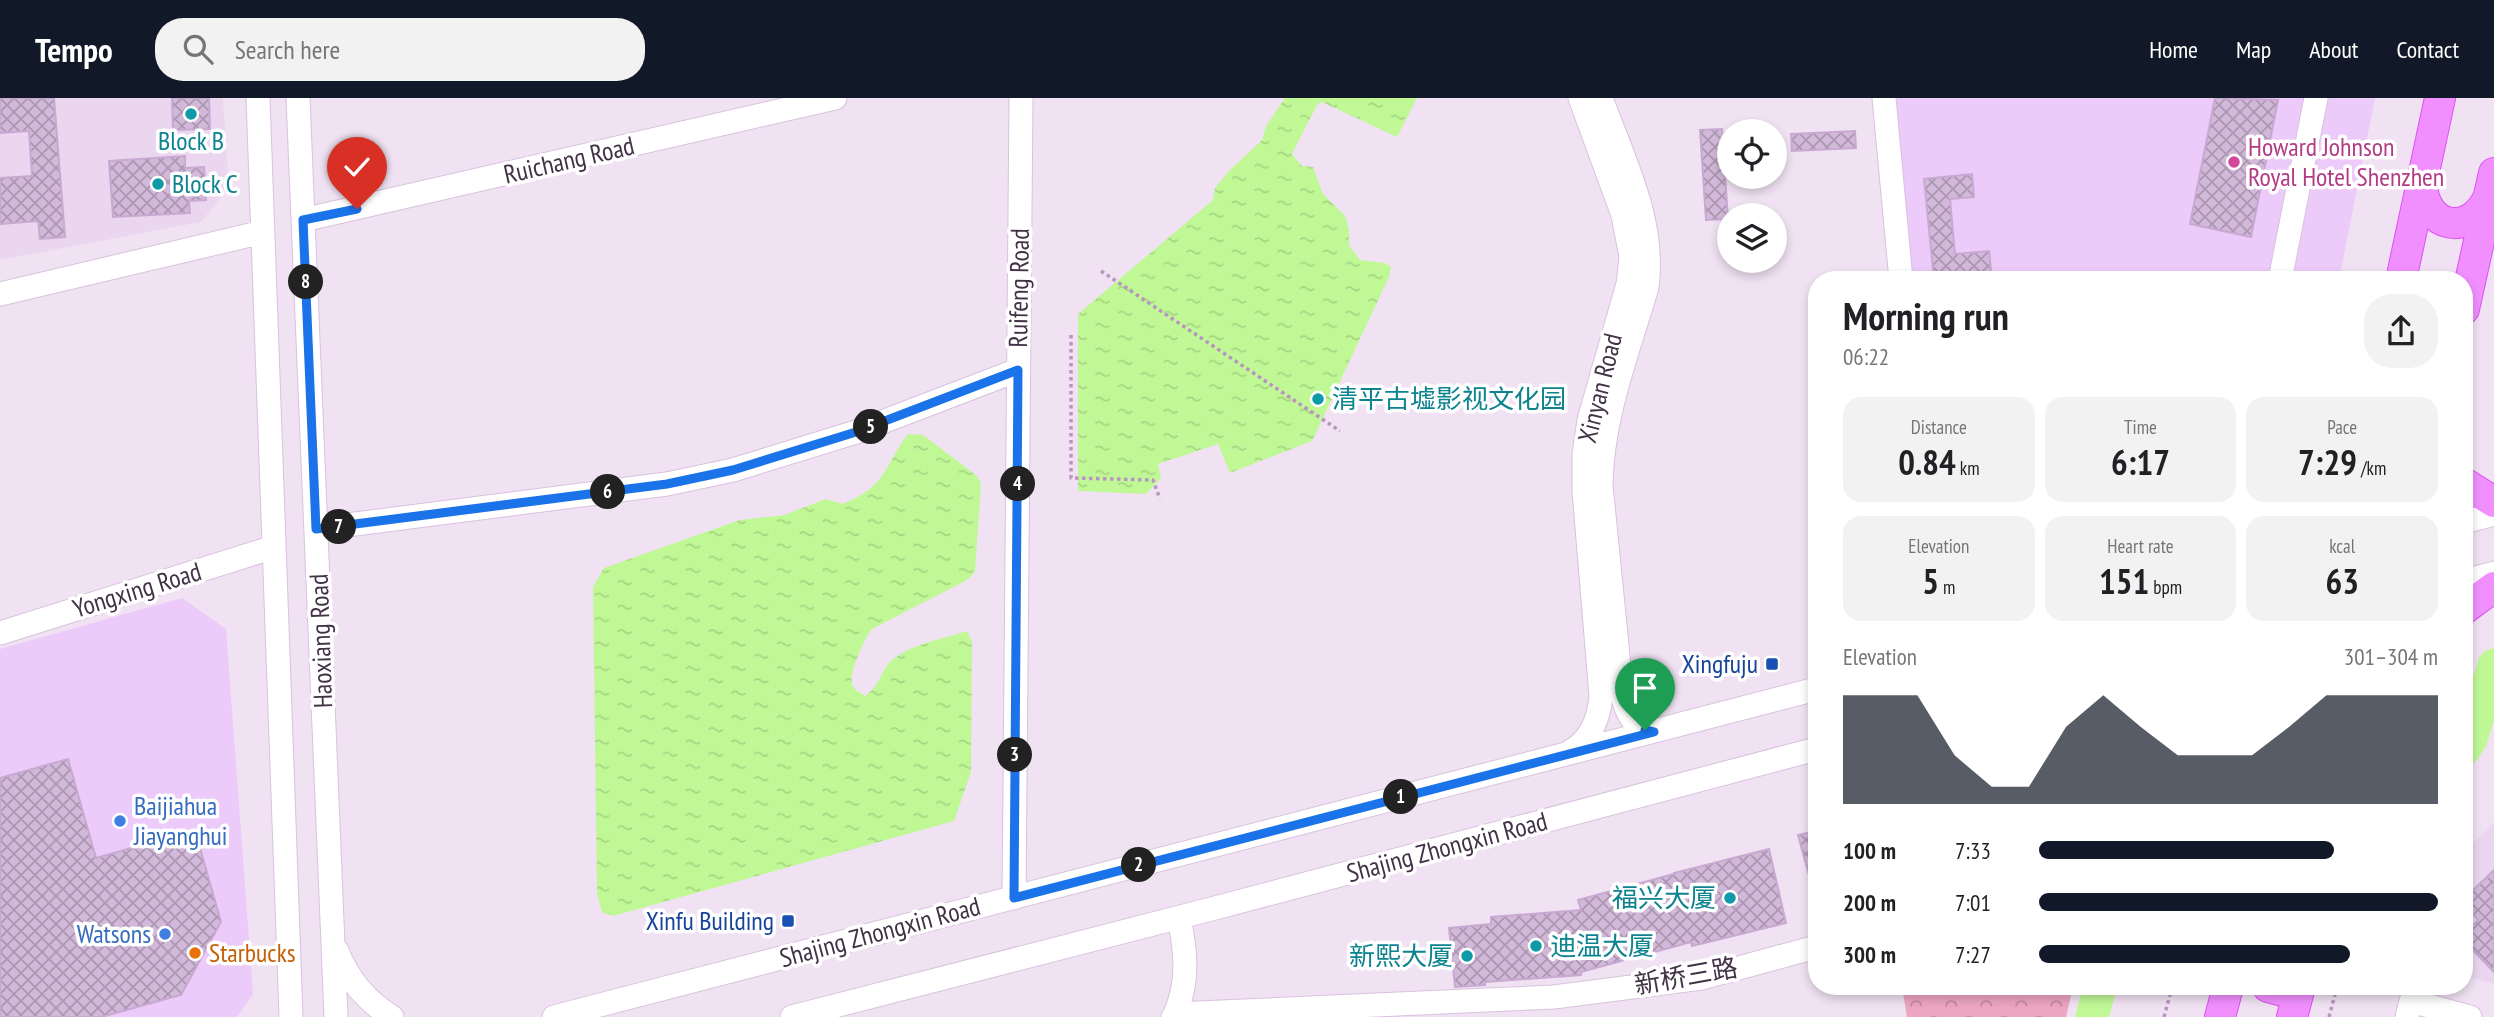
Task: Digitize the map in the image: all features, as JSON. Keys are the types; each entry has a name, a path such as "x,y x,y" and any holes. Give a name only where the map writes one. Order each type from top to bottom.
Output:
{"main road":[{"path":"2403,271 2440,98"},
{"path":"2422,184 2422,197 2434,216 2444,222 2456,224 2477,215 2491,184"},
{"path":"2472,271 2491,184"},
{"path":"2473,489 2494,502"},
{"path":"2473,602 2494,587"},
{"path":"2220,1017 2226,995"}],"street":[{"name":"Haoxiang Road","path":"258,98 289,1012"},
{"name":"Haoxiang Road","path":"298,98 336,1017"},
{"name":"Ruichang Road","path":"303,220 835,98"},
{"name":"Ruifeng Road","path":"1014,898 1021,98"},
{"name":"Xinyan Road","path":"1562,755 1576,749 1583,741 1600,709 1584,491 1584,454 1589,421 1628,284 1631,257 1623,215 1580,98"},
{"name":"Xinyan Road","path":"1601,98 1642,211 1648,238 1650,263 1647,287 1605,429 1601,485 1622,695 1638,727 1654,732"},
{"path":"1884,98 1900,271"},
{"path":"2282,271 2316,98"},
{"path":"0,294 263,232"},
{"path":"316,529 654,486 733,470 856,432 1018,370"},
{"path":"2473,520 2494,514"},
{"name":"Yongxing Road","path":"0,633 274,547"},
{"path":"2473,579 2494,573"},
{"name":"Shajing Zhongxin Road","path":"554,1017 1808,691"},
{"name":"Shajing Zhongxin Road","path":"792,1017 1179,918 1808,750"},
{"path":"1174,1016 1185,982 1186,952 1179,918"},
{"path":"333,941 352,980 371,1002 392,1017"},
{"name":"新桥三路","path":"1174,1016 1554,997 1702,978 1808,949"},
{"path":"2409,1009 2470,1017"}],"path":[{"path":"1101,271 1340,431"},
{"path":"1072,335 1071,478 1153,480 1160,499"},
{"path":"2164,1017 2170,995"},
{"path":"2329,1017 2335,995"}],"shaded area":[{"path":"0,98 223,98 229,187 201,222 0,260"},
{"path":"1873,98 2375,98 2341,271 1890,271"},
{"name":"Baijiahua Jiayanghui","path":"182,598 226,629 253,994 237,1017 0,1017 0,649"},
{"path":"2494,823 2494,984 2473,978 2473,843"}],"green space":[{"path":"1903,995 2071,995 2066,1017 1907,1017"}],"water":[{"path":"1285,98 1417,98 1397,137 1322,102 1317,105 1292,154 1302,166 1313,167 1323,194 1345,216 1349,229 1349,245 1360,260 1385,263 1391,267 1389,277 1312,441 1230,473 1218,444 1158,464 1161,478 1146,494 1078,491 1078,314 1213,200 1215,188 1262,140 1266,126"},
{"path":"908,434 923,435 976,475 981,483 975,572 967,580 872,629 858,655 852,684 865,696 874,688 887,665 899,655 917,646 967,631 972,641 971,772 954,821 613,916 602,912 597,894 593,587 604,568 740,520 784,515 826,499 843,504 866,491 878,480"}],"building":[{"path":"0,98 54,98 65,237 40,239 38,221 0,224 0,178 32,176 29,131 0,133"},
{"name":"Block B","path":"172,98 209,98 210,129 173,130"},
{"name":"Howard Johnson Royal Hotel Shenzhen","path":"2215,98 2278,100 2251,237 2190,224"},
{"path":"1717,129 1717,189 1726,189 1727,203 1717,203 1717,220 1706,220 1700,130"},
{"path":"1855,131 1856,148 1792,151 1791,134"},
{"name":"Block C","path":"185,156 185,168 204,167 206,200 189,201 190,213 113,217 109,161"},
{"path":"1972,174 1974,197 1950,199 1955,254 1989,251 1991,271 1933,271 1924,179"},
{"path":"68,759 96,858 195,830 221,922 181,995 101,1017 0,1017 0,778"},
{"path":"1808,833 1808,871 1798,835"},
{"path":"1769,849 1786,923 1692,946 1691,942 1581,972 1581,975 1485,982 1485,985 1455,987 1449,928 1491,924 1491,917 1581,910 1578,900"},
{"path":"2494,870 2494,972 2473,950 2473,925 2478,920 2473,915 2473,890"}],"waterway":[{"path":"2473,733 2494,665"},
{"path":"2092,1017 2098,995"}],"place":[{"name":"Block B","path":"191,114"},
{"name":"Howard Johnson Royal Hotel Shenzhen","path":"2234,162"},
{"name":"Block C","path":"158,184"},
{"name":"清平古墟影视文化园","path":"1318,399"},
{"name":"Xingfuju","path":"1772,664"},
{"name":"Baijiahua Jiayanghui","path":"120,821"},
{"name":"福兴大厦","path":"1730,898"},
{"name":"Xinfu Building","path":"788,921"},
{"name":"Watsons","path":"165,934"},
{"name":"迪温大厦","path":"1536,946"},
{"name":"Starbucks","path":"195,953"},
{"name":"新熙大厦","path":"1467,956"}],"route":[{"path":"357,209 303,220 316,529 667,484 733,470 856,432 1018,370 1014,898 1654,732 1645,730"}]}
